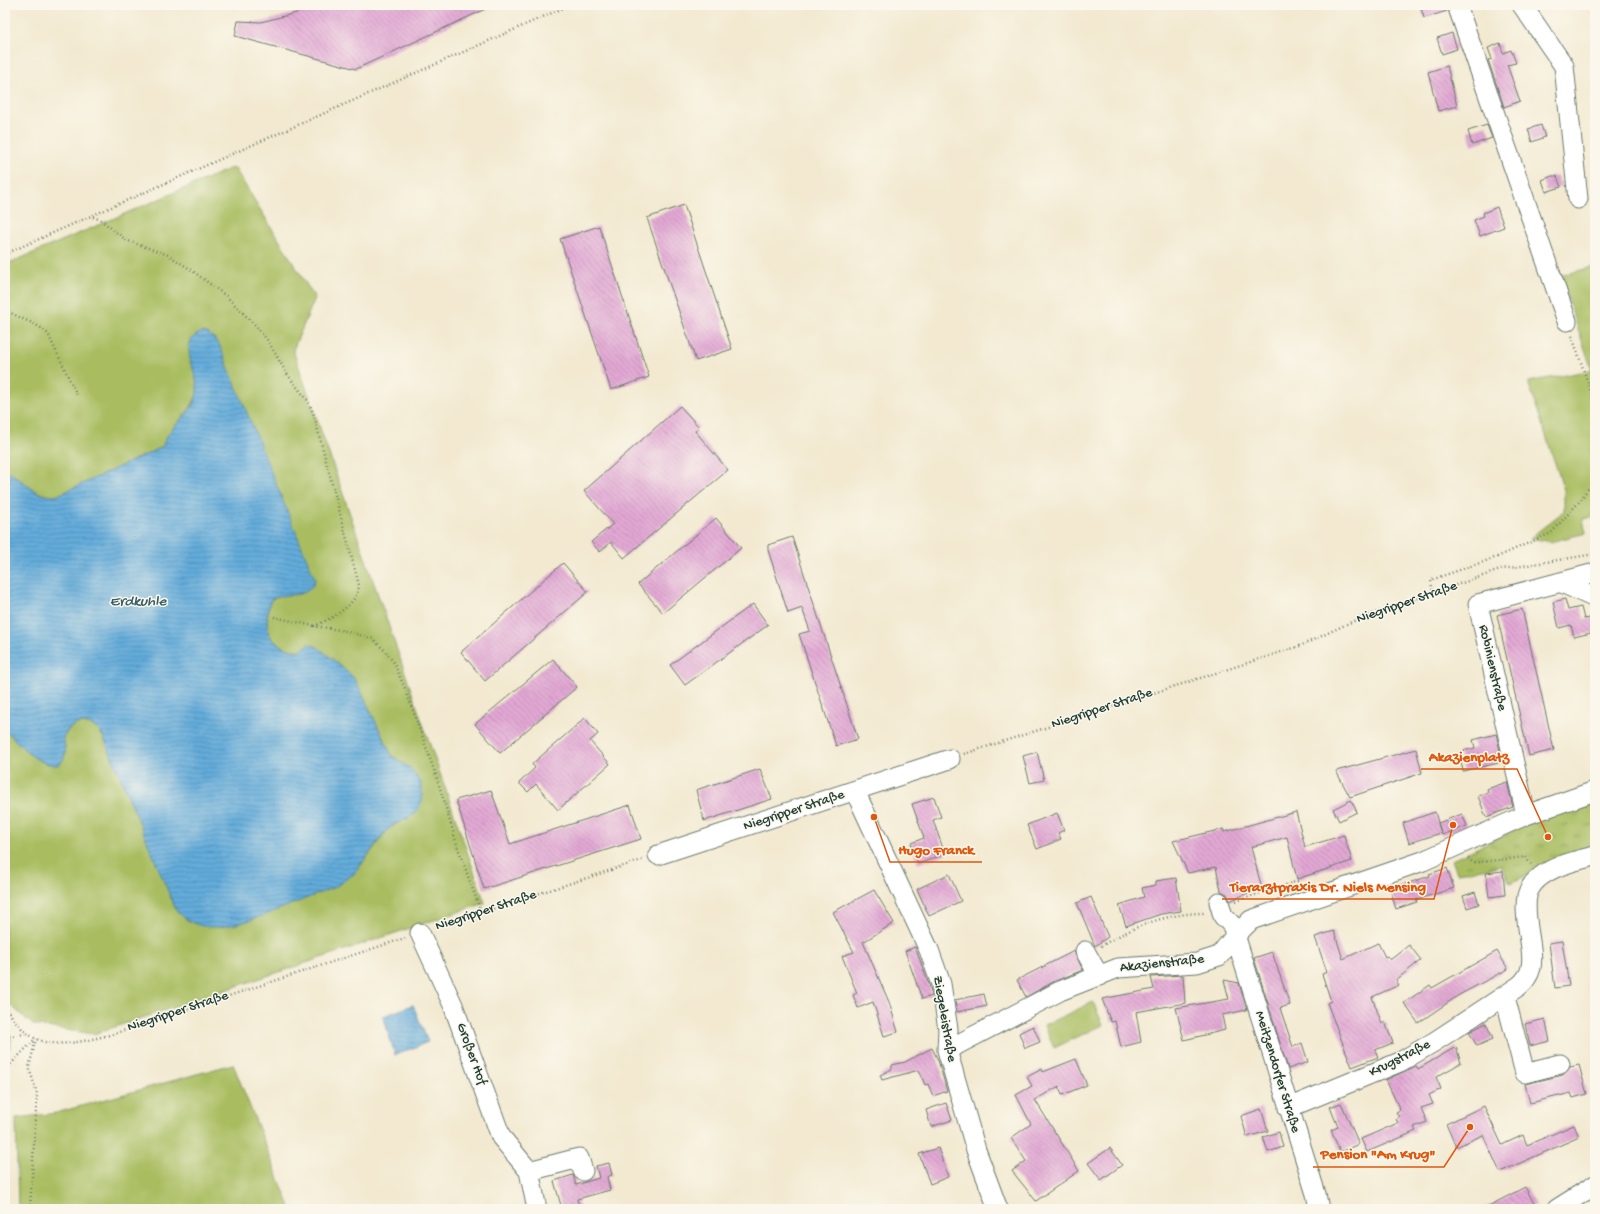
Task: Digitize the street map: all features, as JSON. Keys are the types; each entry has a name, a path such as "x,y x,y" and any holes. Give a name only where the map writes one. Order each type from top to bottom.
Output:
{"street":[{"path":"1457,5 1567,321"},
{"path":"1522,5 1564,66 1578,199"},
{"name":"Robinienstraße","path":"1526,815 1478,604 1595,573"},
{"path":"1560,582 1595,598"},
{"name":"Niegripper Straße","path":"658,855 950,759"},
{"name":"Ziegeleistraße","path":"855,791 929,950 941,984 948,1029 947,1050 976,1150 998,1209"},
{"name":"Akazienstraße","path":"947,1050 1060,992 1118,968 1197,963 1219,956 1235,936 1251,920 1423,861 1526,815 1595,791"},
{"name":"Krugstraße","path":"1288,1108 1400,1062 1505,997 1526,980 1532,968 1527,902 1530,888 1540,878 1569,864 1595,856"},
{"name":"Meitzendorfer Straße","path":"1220,904 1223,916 1232,925 1316,1194 1319,1209"},
{"name":"Großer Hof","path":"420,932 453,1005 501,1137 529,1171 537,1209"},
{"path":"1086,952 1099,976"},
{"path":"1505,997 1525,1073 1560,1064"},
{"path":"529,1171 579,1158 583,1171"},
{"path":"1557,1209 1595,1185"}],"path":[{"path":"5,254 93,217 570,5"},
{"path":"93,217 101,220 126,240 156,250 179,262 226,296 261,333 287,374 311,406 323,444 359,585 356,596 348,606 334,616 314,626"},
{"path":"5,309 16,317 41,328 48,334 78,397"},
{"path":"1567,321 1595,404"},
{"path":"1433,594 1431,580 1497,557 1551,533 1579,502 1595,479"},
{"name":"Niegripper Straße","path":"950,759 1300,646 1360,618 1503,569 1595,554"},
{"path":"274,617 346,631 372,639 386,652 394,664 406,690 436,775 459,851 481,912"},
{"path":"1457,846 1473,863 1525,856 1540,878"},
{"name":"Niegripper Straße","path":"5,1005 17,1024 26,1034 36,1039 61,1044 110,1035 658,855"},
{"path":"1086,952 1160,919 1182,913 1206,913 1220,904 1298,881"},
{"path":"5,1037 26,1034"},
{"path":"5,1070 36,1039"},
{"path":"30,1209 37,1094 29,1067 36,1039"}],"green space":[{"path":"234,167 315,298 293,350 485,903 94,1034 33,1025 8,1003 5,993 5,729 23,748 36,758 43,762 59,765 65,752 63,739 69,729 82,723 92,725 97,728 234,925 335,887 355,873 389,828 416,813 422,798 421,783 411,769 392,756 353,677 316,646 307,646 298,650 288,649 278,644 269,633 267,618 271,600 276,597 305,592 315,582 215,339 206,332 190,362 195,373 197,383 195,398 192,405 171,430 162,447 56,496 40,493 5,471 5,265"},
{"path":"1595,266 1595,516 1583,519 1586,533 1550,542 1530,538 1564,511 1564,490 1528,382 1592,370 1560,276"},
{"path":"1595,799 1595,850 1574,854 1510,883 1502,866 1457,873 1452,860 1529,823"},
{"path":"1093,1002 1103,1025 1054,1048 1044,1025"},
{"path":"5,1023 12,1040 5,1062"},
{"path":"233,1064 291,1209 18,1209 16,1118 56,1113"}],"water":[{"name":"Erdkuhle","path":"203,332 209,334 219,344 315,579 308,591 276,597 271,600 267,617 269,634 274,641 288,649 297,651 301,650 308,644 316,646 353,677 392,756 411,769 422,787 422,802 416,813 393,825 385,832 355,873 335,887 241,923 212,927 198,925 186,919 175,908 102,734 97,729 92,725 81,723 75,725 66,732 63,738 65,752 59,765 43,762 36,758 23,748 5,729 5,471 40,493 56,496 162,447 167,436 190,410 196,398 197,383 189,350 190,342 194,336"},
{"path":"413,1005 428,1042 395,1055 383,1016"}],"building":[{"path":"315,5 494,5 356,69 235,36 238,21 261,22 300,12"},
{"path":"1420,5 1446,5 1447,11 1424,18"},
{"path":"1452,33 1457,49 1442,54 1437,38"},
{"path":"1500,43 1503,53 1511,50 1516,63 1507,65 1520,101 1504,107 1488,60 1492,59 1488,48"},
{"path":"1447,66 1457,106 1438,111 1428,72"},
{"path":"1487,125 1492,138 1472,145 1468,131"},
{"path":"1541,125 1545,137 1532,142 1528,129"},
{"path":"1552,176 1557,176 1561,187 1546,192 1542,180"},
{"path":"684,205 732,349 696,361 647,218"},
{"path":"1497,207 1504,227 1480,236 1474,220 1484,216 1483,213"},
{"path":"599,226 649,377 611,390 560,239"},
{"path":"680,406 699,427 695,431 728,470 624,558 611,542 600,552 591,542 613,524 584,491"},
{"path":"716,518 741,548 663,613 638,584"},
{"path":"792,537 858,739 836,746 799,634 810,631 802,608 788,613 768,550 768,545"},
{"path":"563,563 588,592 485,681 461,652"},
{"path":"1565,599 1568,610 1581,607 1584,619 1595,617 1595,632 1574,637 1571,625 1559,628 1553,602"},
{"path":"753,604 768,625 685,685 670,665"},
{"path":"1522,609 1554,750 1529,756 1497,615"},
{"path":"553,659 577,687 500,753 475,724"},
{"path":"585,718 598,734 590,741 610,764 558,810 536,784 528,792 519,783 535,768 532,764"},
{"path":"1496,734 1503,762 1463,771 1459,752 1475,748 1473,740"},
{"path":"1416,749 1422,773 1350,797 1336,771"},
{"path":"1037,752 1044,780 1030,783 1023,756"},
{"path":"760,769 772,799 704,821 696,790"},
{"path":"1507,782 1513,807 1486,817 1478,796 1488,793 1487,789"},
{"path":"491,790 510,844 630,805 641,839 484,889 456,800"},
{"path":"934,797 941,817 933,820 945,854 918,864 911,843 924,838 912,804"},
{"path":"1351,800 1357,812 1339,821 1333,809"},
{"path":"1296,812 1305,847 1344,835 1352,861 1297,879 1287,837 1251,847 1262,889 1230,901 1227,894 1221,891 1216,867 1188,873 1173,841 1223,829 1224,832"},
{"path":"1435,812 1441,833 1409,843 1403,823"},
{"path":"1057,813 1064,830 1058,833 1061,839 1037,849 1027,825"},
{"path":"1462,814 1467,826 1442,835 1438,823"},
{"path":"1447,868 1454,888 1416,900 1417,902 1396,909 1390,889 1430,876 1429,874"},
{"path":"1503,871 1505,895 1489,897 1486,873"},
{"path":"949,874 961,901 929,916 917,889"},
{"path":"1176,878 1181,911 1161,914 1126,926 1119,905 1144,897 1142,888 1156,885 1156,881"},
{"path":"874,890 894,923 863,942 889,1002 898,1032 884,1036 873,1002 858,1008 853,995 857,993 842,956 854,952 833,912"},
{"path":"1475,892 1479,904 1467,908 1463,896"},
{"path":"1091,897 1108,937 1095,946 1077,903"},
{"path":"1334,931 1343,959 1378,943 1385,957 1387,956 1390,960 1409,945 1421,960 1396,980 1399,985 1372,997 1382,1024 1385,1022 1393,1043 1375,1050 1378,1057 1352,1067 1327,1003 1331,1001 1322,974 1327,972 1315,937"},
{"path":"1562,941 1569,986 1555,988 1549,943"},
{"path":"915,947 932,996 922,999 905,951"},
{"path":"1074,951 1083,970 1055,981 1026,997 1017,980"},
{"path":"1497,951 1508,969 1459,995 1418,1023 1404,1003 1430,985 1432,988"},
{"path":"1272,952 1290,1005 1280,1008 1293,1047 1302,1043 1308,1062 1288,1069 1254,958"},
{"path":"1183,975 1185,1003 1136,1012 1141,1042 1121,1047 1115,1021 1111,1022 1102,999 1154,989 1151,977"},
{"path":"1224,980 1239,983 1247,1010 1222,1015 1225,1030 1184,1040 1176,1008 1229,999"},
{"path":"984,994 987,1006 957,1012 955,1000"},
{"path":"1545,1019 1550,1041 1530,1046 1525,1024"},
{"path":"1486,1023 1493,1039 1477,1046 1469,1032"},
{"path":"1033,1026 1040,1042 1025,1048 1019,1033"},
{"path":"1456,1047 1461,1063 1436,1077 1441,1089 1429,1095 1433,1104 1421,1108 1427,1122 1414,1127 1416,1131 1367,1152 1361,1139 1398,1123 1396,1119 1399,1117 1396,1112 1400,1110 1386,1080 1416,1066 1418,1069"},
{"path":"932,1048 938,1060 947,1091 933,1096 928,1084 925,1085 919,1070 882,1080 880,1075 892,1069 892,1065 905,1062"},
{"path":"1076,1059 1087,1085 1062,1095 1059,1086 1035,1100 1079,1171 1036,1201 1012,1171 1026,1161 1011,1138 1031,1124 1016,1095 1032,1086 1027,1077 1042,1069 1043,1072"},
{"path":"1579,1065 1587,1094 1573,1098 1571,1093 1530,1103 1525,1084 1563,1075 1570,1067"},
{"path":"946,1103 952,1120 931,1127 926,1110"},
{"path":"1341,1103 1359,1144 1340,1152 1331,1130 1338,1127 1330,1107"},
{"path":"1484,1106 1502,1145 1523,1135 1527,1145 1574,1125 1579,1137 1500,1172 1483,1135 1456,1147 1446,1124"},
{"path":"1261,1109 1268,1131 1247,1137 1241,1116"},
{"path":"1279,1132 1283,1147 1268,1152 1263,1137"},
{"path":"938,1148 948,1177 930,1184 919,1154"},
{"path":"1110,1148 1122,1165 1101,1180 1088,1163"},
{"path":"609,1163 612,1175 607,1177 610,1190 577,1199 580,1209 562,1209 554,1181 573,1175 576,1185 599,1178 596,1166"},
{"path":"1525,1187 1535,1205 1527,1209 1483,1209"}],"place":[{"name":"Hugo Franck","path":"874,817"},
{"name":"Tierarztpraxis Dr. Niels Mensing","path":"1453,825"},
{"name":"Akazienplatz","path":"1548,837"},
{"name":"Pension \"Am Krug\"","path":"1470,1127"}]}
